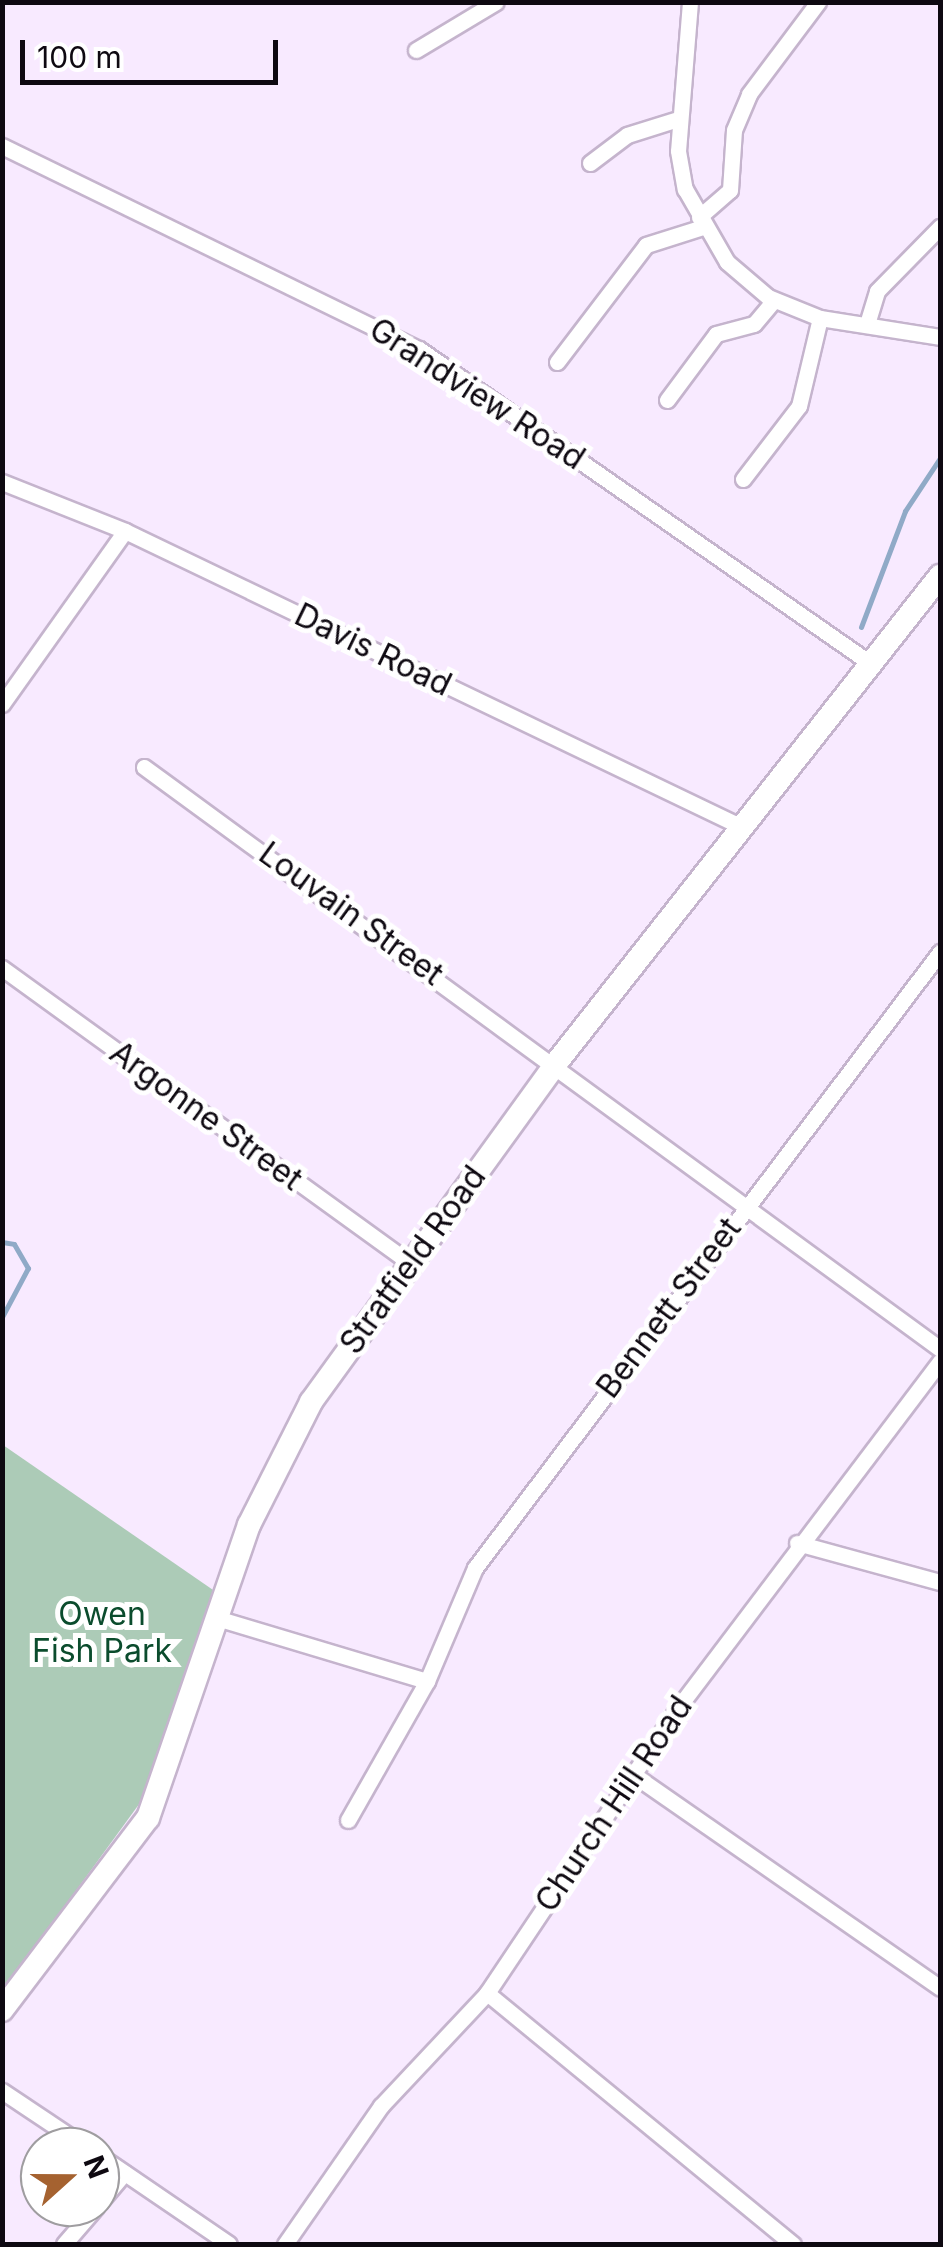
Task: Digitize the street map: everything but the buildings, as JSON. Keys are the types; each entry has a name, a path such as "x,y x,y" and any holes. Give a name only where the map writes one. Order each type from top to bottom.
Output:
{"main road":[{"name":"Stratfield Road","path":"2,2010 148,1818 275,1462 410,1263 557,1062 940,576"}],"street":[{"path":"416,50 496,2"},
{"path":"690,2 678,119 685,188 727,262 774,300 820,318 940,337"},
{"path":"557,362 646,245 701,222 730,190 734,130 749,94 818,2"},
{"path":"590,162 627,135 678,119"},
{"name":"Grandview Road","path":"2,146 419,349 870,663"},
{"path":"866,324 877,290 940,226"},
{"path":"667,400 716,334 754,324 774,300"},
{"path":"743,479 799,406 820,318"},
{"name":"Davis Road","path":"2,482 124,530 740,826"},
{"path":"2,704 124,530"},
{"name":"Louvain Street","path":"144,766 557,1062 940,1349"},
{"name":"Bennett Street","path":"348,1820 427,1681 474,1568 940,952"},
{"name":"Argonne Street","path":"2,968 410,1263"},
{"name":"Church Hill Road","path":"286,2244 381,2106 486,1993 631,1773 797,1542 940,1361"},
{"path":"797,1542 940,1582"},
{"path":"220,1618 427,1681"},
{"path":"631,1773 940,1988"},
{"path":"486,1993 794,2244"},
{"path":"2,2091 56,2127"},
{"path":"120,2170 229,2244"},
{"path":"120,2178 124,2173"}],"green space":[{"name":"Owen Fish Park","path":"3,1445 216,1592 153,1785 3,1991"}],"waterway":[{"path":"861,627 905,511 940,458"},
{"path":"2,1242 14,1244 28,1268 2,1317"}]}
